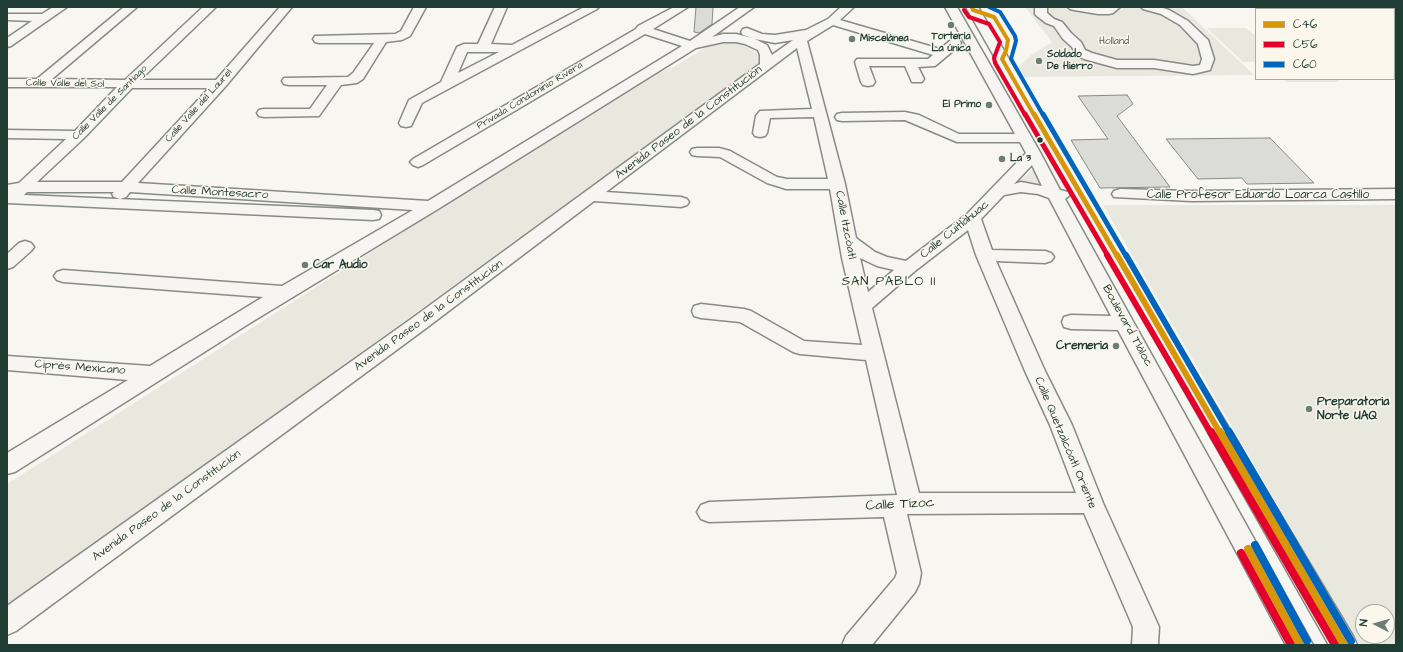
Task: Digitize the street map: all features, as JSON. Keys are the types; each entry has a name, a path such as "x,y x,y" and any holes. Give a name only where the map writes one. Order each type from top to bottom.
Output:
{"street":[{"path":"7,43 61,7"},
{"path":"40,83 131,7"},
{"name":"Calle Valle de Santiago","path":"12,193 79,135 127,84 210,7"},
{"name":"Calle Valle del Laurel","path":"111,204 220,84 286,7"},
{"path":"319,40 382,39 398,37 406,33 420,7"},
{"path":"483,48 501,7"},
{"path":"406,123 414,103 447,83 593,7"},
{"name":"Privada Condominio Rivera","path":"418,162 642,29 682,7"},
{"name":"Avenida Paseo de la Constitución","path":"7,622 593,196 766,65 807,36 832,21 848,7"},
{"name":"Boulevard Tláloc","path":"952,7 1034,154 1300,645"},
{"path":"972,7 1344,645"},
{"path":"1041,7 1041,14 1050,21 1058,24 1067,36 1077,45 1080,52 1088,56 1117,64 1154,64 1193,70 1205,67 1208,59 1204,43 1184,23 1165,12 1147,7"},
{"path":"1074,7 1098,11 1109,11 1114,7"},
{"path":"745,9 740,25 745,31 754,35 768,38 807,36"},
{"path":"7,464 243,318 432,206 692,46 745,9"},
{"path":"7,17 45,18"},
{"path":"832,21 943,54"},
{"path":"642,29 692,46 722,38 736,38 749,41 763,48 766,55 766,65"},
{"name":"Calle Itzcóatl","path":"807,36 820,113 874,353 902,505 909,573 906,584 855,645"},
{"path":"289,81 349,81 358,76 382,39"},
{"path":"868,82 861,62 932,63 956,43"},
{"path":"447,83 461,50 468,48 514,48"},
{"path":"910,62 917,79"},
{"path":"264,113 314,114 336,82"},
{"name":"Calle Valle del Sol","path":"7,83 220,84"},
{"path":"760,133 763,116 765,114 820,113"},
{"path":"842,117 905,116 914,118 957,138 1024,138"},
{"path":"7,134 79,135"},
{"path":"697,152 719,152 725,154 772,180 786,184 837,184"},
{"name":"Calle Cuitláhuac","path":"863,306 909,267 973,218 1001,191 1034,154"},
{"name":"Calle Cuitláhuac","path":"1001,191 1020,187 1041,190 1055,195 1082,196"},
{"name":"Calle Montesacro","path":"12,193 126,188 432,206"},
{"name":"Calle Montesacro","path":"12,193 111,204 413,217"},
{"name":"Calle Profesor Eduardo Loarca Castillo","path":"1120,194 1190,196 1396,194"},
{"path":"593,196 681,202"},
{"name":"Calle Quetzalcóatl Oriente","path":"973,218 985,256 1035,371 1061,425 1091,504 1146,626 1145,645"},
{"name":"Calle Cuitláhuac","path":"848,240 869,256 884,262 909,267"},
{"path":"7,263 25,247"},
{"path":"985,256 1045,257"},
{"path":"63,276 287,293"},
{"path":"701,311 744,316 800,347 874,353"},
{"path":"1071,322 1125,323"},
{"name":"Ciprés Mexicano","path":"7,363 153,374"},
{"name":"Calle Tízoc","path":"709,512 902,505 1091,504"}],"shaded area":[{"name":"Holland","path":"1025,7 1182,7 1254,75 1014,77 1012,74 1030,56 1052,42"},
{"path":"1207,28 1246,28 1255,35 1255,62 1243,62"},
{"path":"728,41 751,47 760,55 760,63 7,609 7,484 646,77 674,67 714,42"},
{"path":"1284,80 1338,80 1340,82 1286,82"},
{"path":"1007,87 1011,87 1071,189 1065,189"},
{"path":"1034,168 1045,189 1015,185"},
{"name":"Preparatoria Norte UAQ","path":"1103,205 1396,205 1396,645 1359,645 1395,644 1395,604 1355,604 1355,638"}],"building":[{"path":"696,7 713,7 712,24 699,33 694,32"},
{"path":"1127,95 1133,104 1117,116 1170,187 1100,188 1071,140 1108,139 1078,96"},
{"path":"1270,138 1314,183 1247,184 1242,178 1198,179 1166,139"}],"transit line":[{"name":"C46","path":"972,7 973,10 994,17 1008,40 1006,51 1002,59 1344,645"},
{"name":"C60","path":"989,7 1000,12 1015,36 1016,41 1011,59 1351,641"},
{"name":"C56","path":"964,10 969,17 989,24 1000,42 994,58 995,63 1335,645"},
{"name":"C60","path":"1255,545 1307,641"},
{"name":"C46","path":"1248,549 1300,645"},
{"name":"C56","path":"1241,553 1291,645"}],"place":[{"name":"Tortería La única","path":"951,25"},
{"name":"Miscelánea","path":"852,39"},
{"name":"Soldado De Hierro","path":"1039,61"},
{"name":"El Primo","path":"989,105"},
{"name":"La 3","path":"1002,159"},
{"name":"Car Audio","path":"305,265"},
{"name":"Cremeria","path":"1116,346"},
{"name":"Preparatoria Norte UAQ","path":"1309,409"}],"district":[{"name":"SAN PABLO II","path":"889,282"}]}
